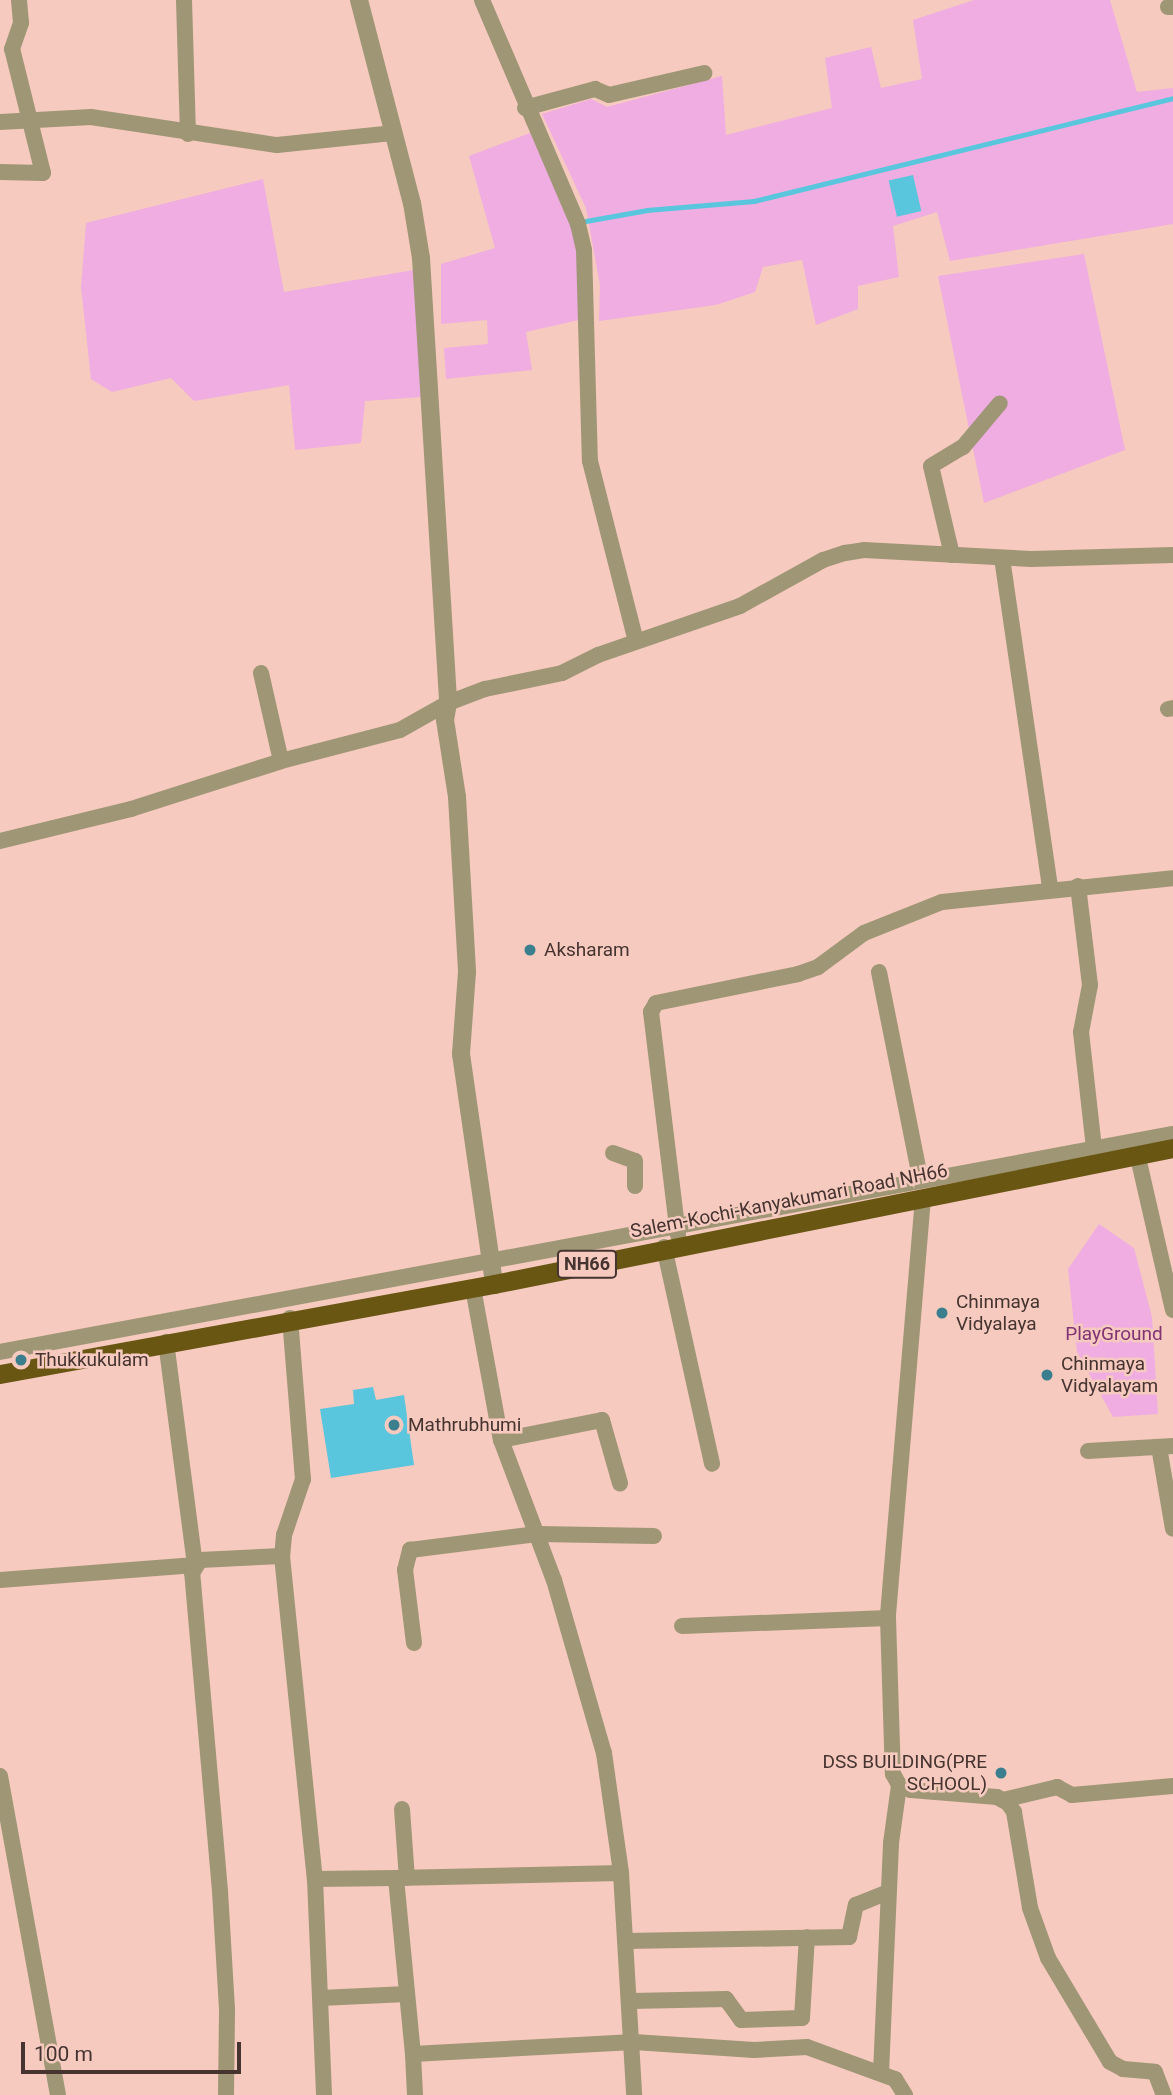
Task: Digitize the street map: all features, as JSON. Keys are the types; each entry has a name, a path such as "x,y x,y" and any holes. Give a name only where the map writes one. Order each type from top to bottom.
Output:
{"highway":[{"name":"Salem-Kochi-Kanyakumari Road NH66","path":"0,1374 290,1318 494,1284 674,1239 923,1198 1137,1153 1173,1148"}],"street":[{"path":"0,172 43,173 12,50 21,23 19,0"},
{"path":"184,0 188,134"},
{"path":"359,0 394,133 421,258 448,703 444,720 457,797 467,972 461,1054 494,1284"},
{"path":"482,0 525,108 572,205 584,250 590,461 636,641"},
{"path":"525,108 595,89 609,95 704,72"},
{"path":"0,122 91,117 188,134 278,145 394,133"},
{"path":"952,555 931,466 963,447 1000,403"},
{"path":"0,841 131,809 281,761 400,730 448,703 485,689 562,673 636,641 740,606 823,560 845,553 864,550 1002,558 1173,555"},
{"path":"1002,558 1050,889"},
{"path":"261,673 281,761"},
{"path":"712,1464 674,1239 652,1006 799,974 818,967 864,933 942,902 1173,878"},
{"path":"1077,886 1090,985 1081,1032 1094,1148"},
{"path":"879,972 919,1178"},
{"path":"0,1352 491,1263 674,1239 919,1178 1173,1134"},
{"path":"613,1153 635,1160 635,1186"},
{"path":"1137,1153 1173,1310"},
{"path":"881,2073 889,1892 900,1785 893,1774 888,1618 923,1198"},
{"path":"473,1288 501,1440 537,1534 604,1753 621,1872 634,2042 634,2095"},
{"path":"290,1318 303,1479 284,1535 282,1556 315,1879 324,2095"},
{"path":"166,1342 195,1565 226,1996 226,2095"},
{"path":"501,1440 602,1420 620,1483"},
{"path":"1088,1451 1166,1447 1173,1529"},
{"path":"414,1643 405,1570 410,1550 537,1534 653,1536"},
{"path":"0,1580 195,1565 200,1560 282,1556"},
{"path":"682,1626 888,1618"},
{"path":"0,1776 58,2095"},
{"path":"900,1785 1003,1800 1057,1787 1072,1795 1173,1786"},
{"path":"1003,1800 1014,1812 1030,1908 1048,1958 1110,2062 1123,2069 1155,2072 1164,2095"},
{"path":"402,1809 407,1994 415,2095"},
{"path":"315,1879 621,1872"},
{"path":"626,1941 849,1937 856,1905 889,1892"},
{"path":"631,2001 726,1999 741,2020 802,2018 807,1937"},
{"path":"320,1998 407,1994"},
{"path":"413,2054 634,2042 754,2050 807,2047 895,2079 905,2095"}],"green space":[{"path":"974,0 1110,0 1137,92 1173,88 1173,224 950,261 937,212 893,226 899,277 858,286 858,309 816,325 802,260 763,267 755,292 716,305 599,321 600,285 586,208 542,114 591,99 607,107 722,76 726,135 832,108 825,58 871,47 881,88 922,79 913,20"},
{"path":"530,133 572,220 580,280 579,320 526,332 532,370 446,379 444,348 488,344 487,320 441,324 441,264 495,248 469,156"},
{"path":"263,179 284,292 414,270 422,397 365,401 361,443 295,450 289,385 194,401 171,378 112,392 91,379 81,287 86,223"},
{"path":"1084,254 1125,450 984,503 938,276"},
{"name":"PlayGround","path":"1099,1224 1134,1248 1152,1317 1158,1414 1113,1417 1077,1352 1068,1269"}],"water":[{"path":"913,175 921,211 897,217 889,181"},
{"path":"373,1387 376,1400 404,1395 414,1465 331,1478 320,1409 354,1404 353,1390"}],"waterway":[{"path":"586,221 647,210 754,201 1173,98"}],"place":[{"name":"Aksharam","path":"530,950"},
{"name":"Chinmaya Vidyalaya","path":"942,1313"},
{"name":"Thukkukulam","path":"21,1360"},
{"name":"Chinmaya Vidyalayam","path":"1047,1375"},
{"name":"Mathrubhumi","path":"394,1425"},
{"name":"DSS BUILDING(PRE SCHOOL)","path":"1001,1773"}]}
